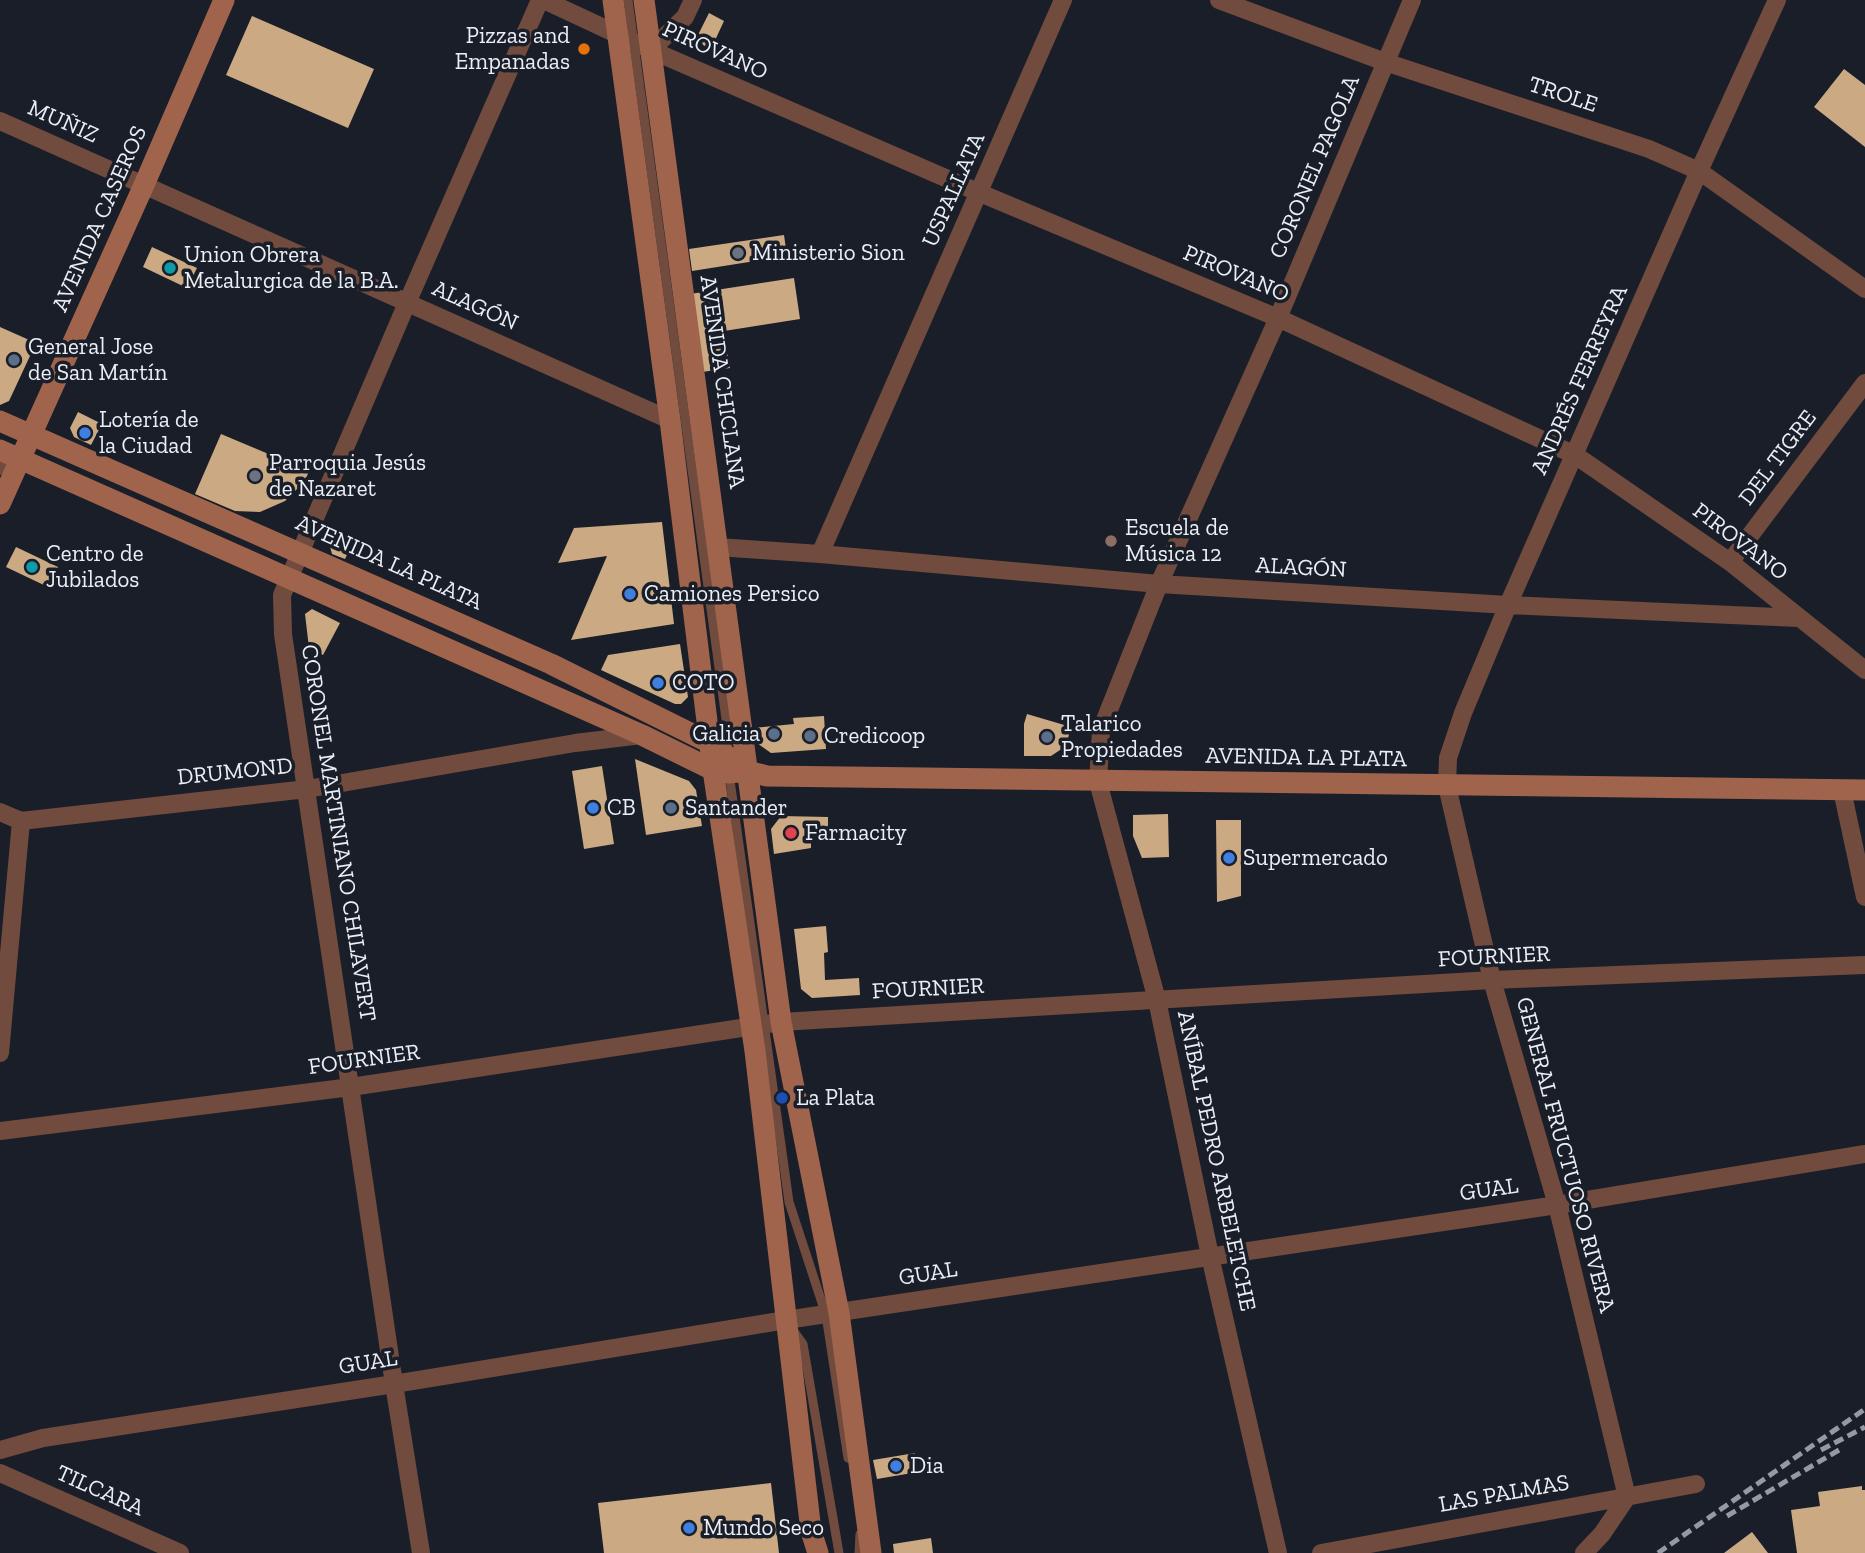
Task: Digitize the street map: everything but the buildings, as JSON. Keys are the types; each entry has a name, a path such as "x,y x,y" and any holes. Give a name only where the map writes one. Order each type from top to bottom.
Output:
{"main road":[{"name":"AVENIDA CASEROS","path":"0,504 224,0"},
{"name":"AVENIDA CHICLANA","path":"613,0 634,41 717,547 729,767"},
{"name":"AVENIDA CHICLANA","path":"644,0 634,41 670,420 710,743 729,767"},
{"name":"AVENIDA LA PLATA","path":"0,421 551,664 710,743"},
{"name":"AVENIDA LA PLATA","path":"0,450 642,735 729,767 767,776 1865,790"},
{"path":"729,767 766,1024 786,1320 811,1531 818,1553"},
{"path":"729,767 766,1024 832,1314 872,1553"}],"street":[{"name":"PIROVANO","path":"542,0 979,193 1278,318 1575,455 1730,562 1865,670"},
{"name":"CORONEL MARTINIANO CHILAVERT","path":"421,1553 281,618 282,595 407,303 542,0"},
{"path":"634,41 685,17 693,0"},
{"name":"USPALLATA","path":"820,554 1063,0"},
{"name":"TROLE","path":"1219,0 1385,62 1649,149 1699,171 1865,289"},
{"name":"CORONEL PAGOLA","path":"1098,782 1101,730 1159,584 1278,318 1412,0"},
{"name":"ANDRÉS FERREYRA","path":"1447,786 1448,758 1463,713 1508,605 1777,0"},
{"name":"MUÑIZ","path":"0,121 144,185"},
{"name":"ALAGÓN","path":"144,185 670,420"},
{"name":"DEL TIGRE","path":"1730,562 1865,383"},
{"path":"0,466 21,459"},
{"name":"ALAGÓN","path":"717,547 1159,584 1508,605 1799,618"},
{"name":"DRUMOND","path":"0,812 21,821 307,789 575,743 642,735"},
{"name":"ANÍBAL PEDRO ARBELETCHE","path":"1098,782 1157,1000 1210,1256 1278,1553"},
{"name":"GENERAL FRUCTUOSO RIVERA","path":"1447,786 1492,981 1557,1205 1627,1497"},
{"path":"1842,790 1865,897"},
{"path":"0,1053 21,821"},
{"name":"FOURNIER","path":"0,1131 351,1087 766,1024 1492,981 1865,965"},
{"name":"GUAL","path":"0,1450 43,1438 786,1320 1557,1205 1865,1154"},
{"name":"TILCARA","path":"0,1473 180,1553"},
{"name":"LAS PALMAS","path":"1321,1553 1696,1484"},
{"path":"1584,1553 1602,1534 1627,1497"}],"lane":[{"path":"628,0 726,719 729,767"},
{"path":"832,1314 860,1538 859,1553"},
{"path":"786,1320 803,1344 839,1553"}],"railway":[{"path":"1658,1553 1865,1409"},
{"path":"1821,1450 1865,1427"},
{"path":"1727,1516 1839,1450"}],"place":[{"name":"Pizzas and Empanadas","path":"584,49"},
{"name":"Ministerio Sion","path":"738,253"},
{"name":"Union Obrera Metalurgica de la B.A.","path":"170,268"},
{"name":"General Jose de San Martín","path":"14,360"},
{"name":"Lotería de la Ciudad","path":"85,433"},
{"name":"Parroquia Jesús de Nazaret","path":"255,476"},
{"name":"Escuela de Música 12","path":"1111,541"},
{"name":"Centro de Jubilados","path":"32,567"},
{"name":"Camiones Persico","path":"630,594"},
{"name":"COTO","path":"658,683"},
{"name":"Galicia","path":"774,734"},
{"name":"Credicoop","path":"810,736"},
{"name":"Talarico Propiedades","path":"1047,737"},
{"name":"CB","path":"593,808"},
{"name":"Santander","path":"671,808"},
{"name":"Farmacity","path":"791,833"},
{"name":"Supermercado","path":"1229,858"},
{"name":"La Plata","path":"782,1098"},
{"name":"Dia","path":"896,1466"},
{"name":"Mundo Seco","path":"689,1528"}]}
